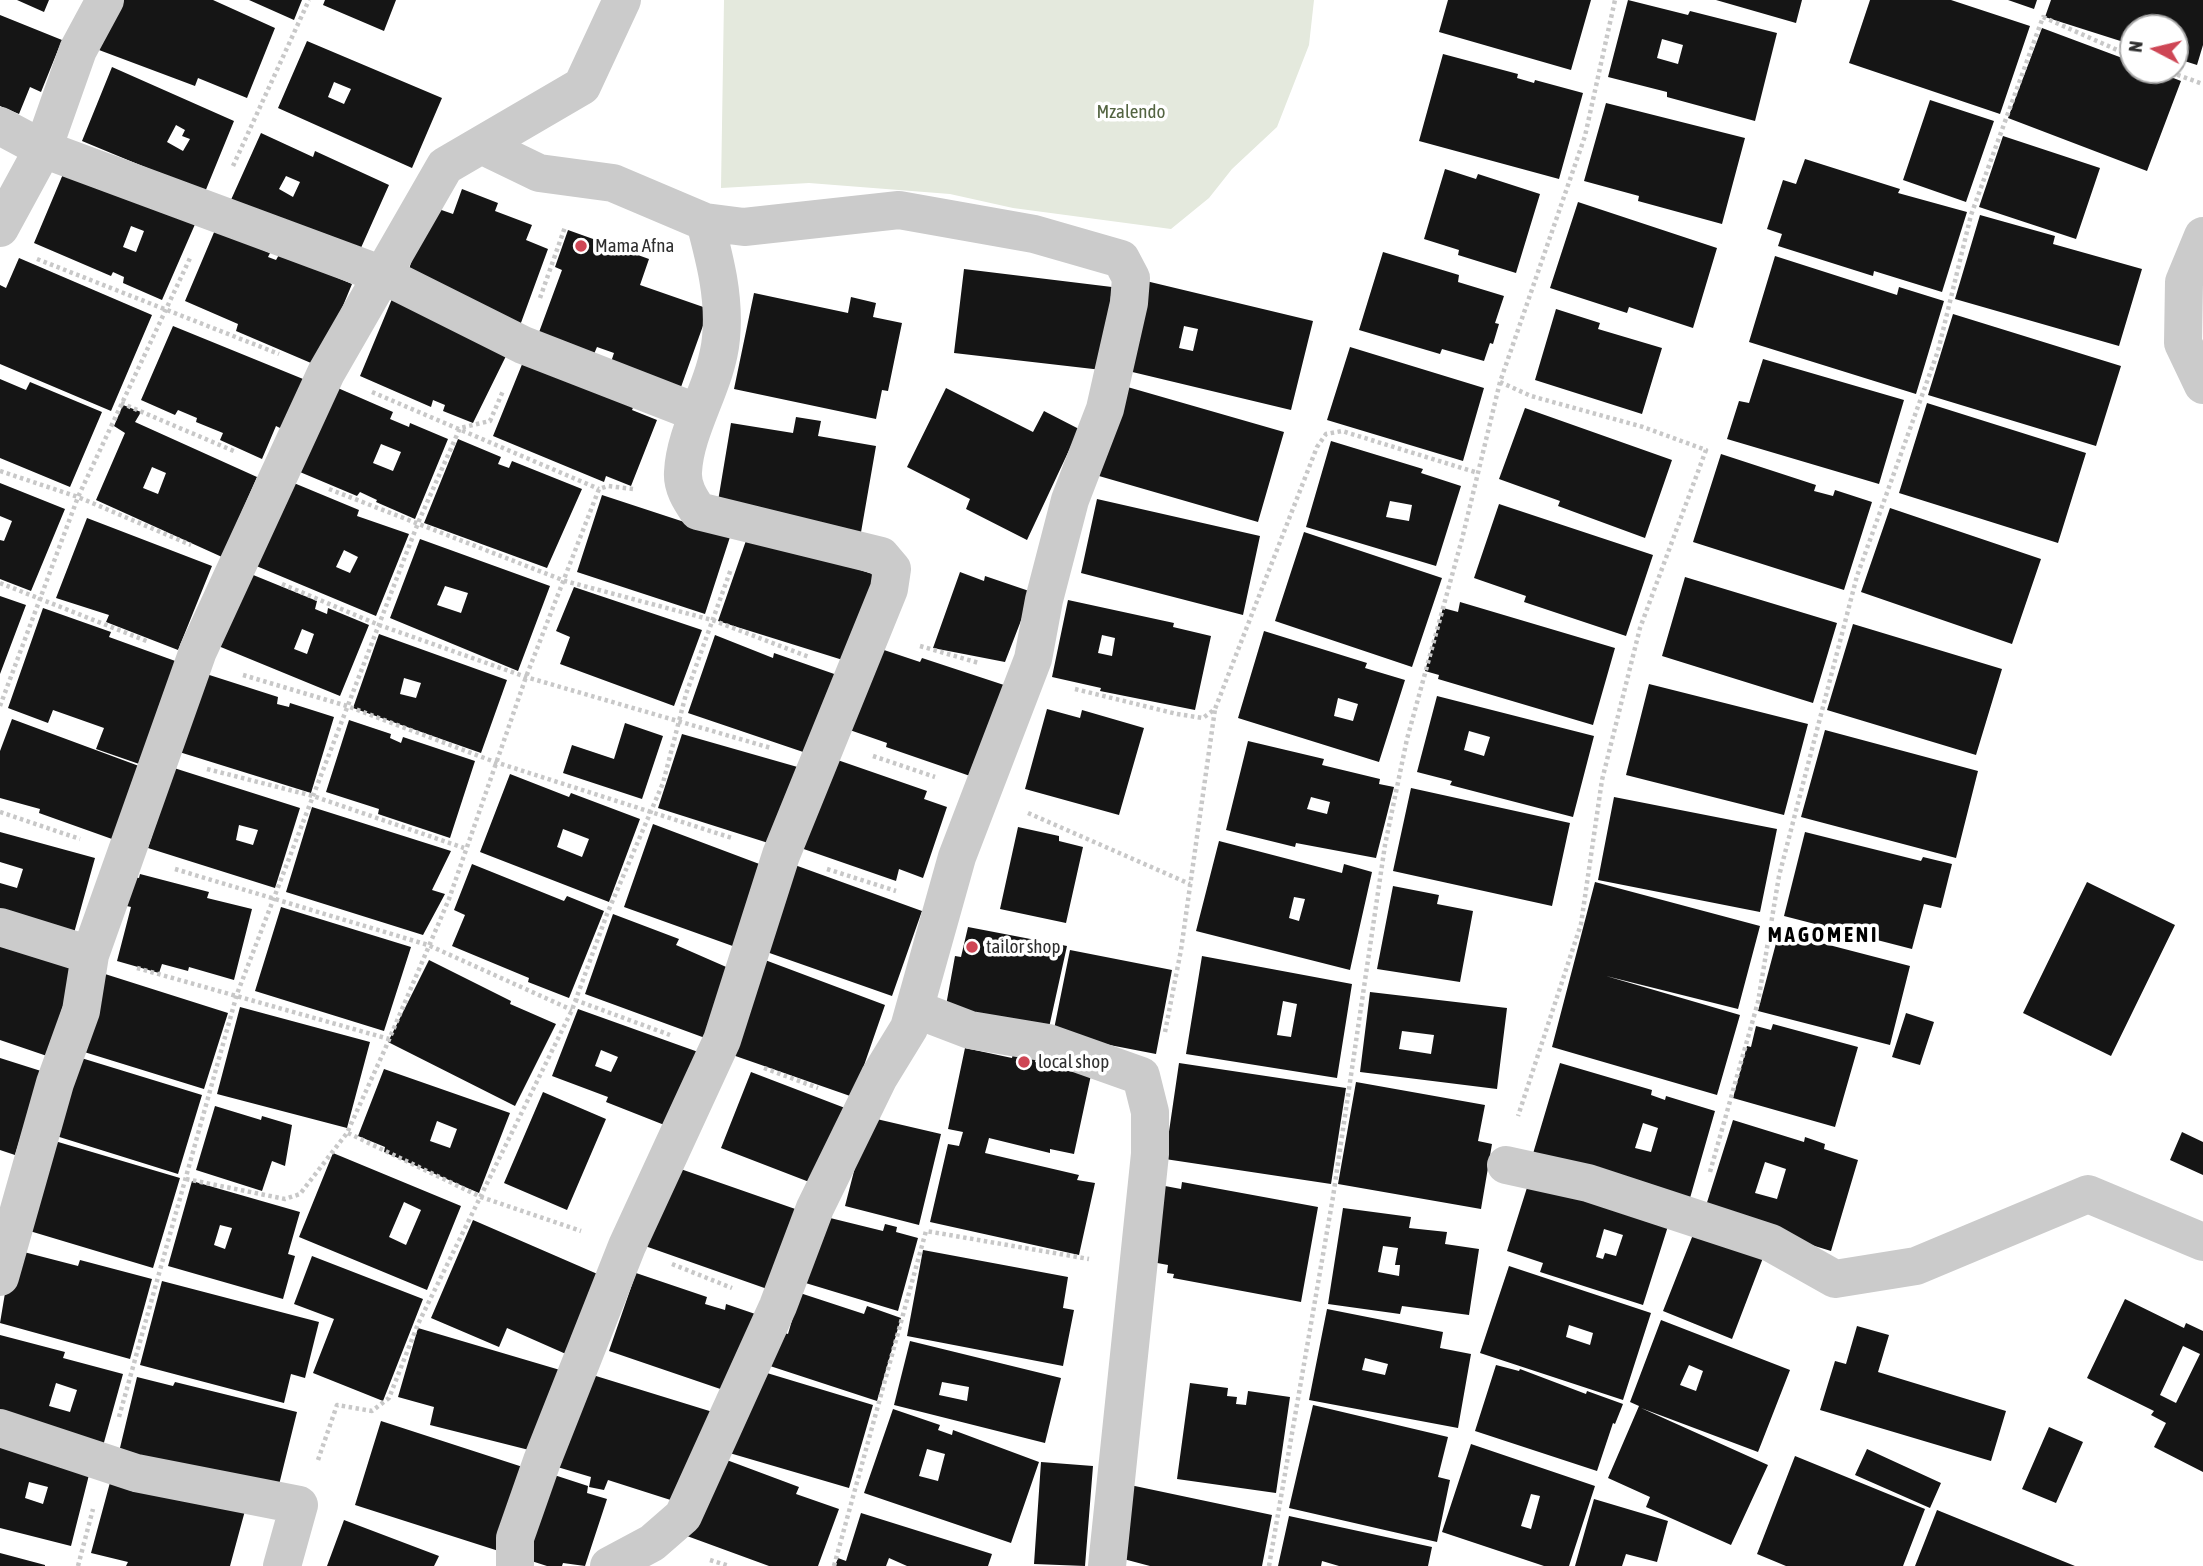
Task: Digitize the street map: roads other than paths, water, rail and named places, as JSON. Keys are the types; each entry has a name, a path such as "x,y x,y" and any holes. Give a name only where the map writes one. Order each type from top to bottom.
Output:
{"street":[{"path":"0,228 43,149 78,50 105,0"},
{"path":"0,1277 55,1083 81,1011 90,955 160,757 195,661 326,373 445,166 582,86 622,0"},
{"path":"0,127 43,149 383,275 523,345 698,413"},
{"path":"481,145 539,173 613,183 705,222 744,227 899,210 1034,234 1121,259 1131,278 1129,303 1105,409 1070,500 1044,600 1033,659 957,857 909,1028 879,1077 815,1208 778,1306 683,1516 652,1543 608,1566"},
{"path":"515,1566 515,1538 542,1461 628,1246 722,1040 781,855 889,589 892,569 881,556 698,511 687,494 683,472 698,413 708,396 721,339 720,280 705,222"},
{"path":"2203,236 2184,282 2183,331 2183,343 2203,385"},
{"path":"0,927 90,955"},
{"path":"915,1009 970,1030 1048,1043 1140,1076 1150,1112 1150,1154 1107,1566"},
{"path":"1506,1165 1588,1183 1772,1243 1835,1279 1916,1266 2088,1194 2203,1242"},
{"path":"0,1428 136,1473 299,1505 282,1566"}],"place":[{"name":"Mama Afna","path":"581,246"},
{"name":"tailor shop","path":"972,947"},
{"name":"local shop","path":"1024,1062"}],"district":[{"name":"M A G O M E N I","path":"1822,935"}],"park label":[{"name":"Mzalendo","path":"1131,112"}]}
